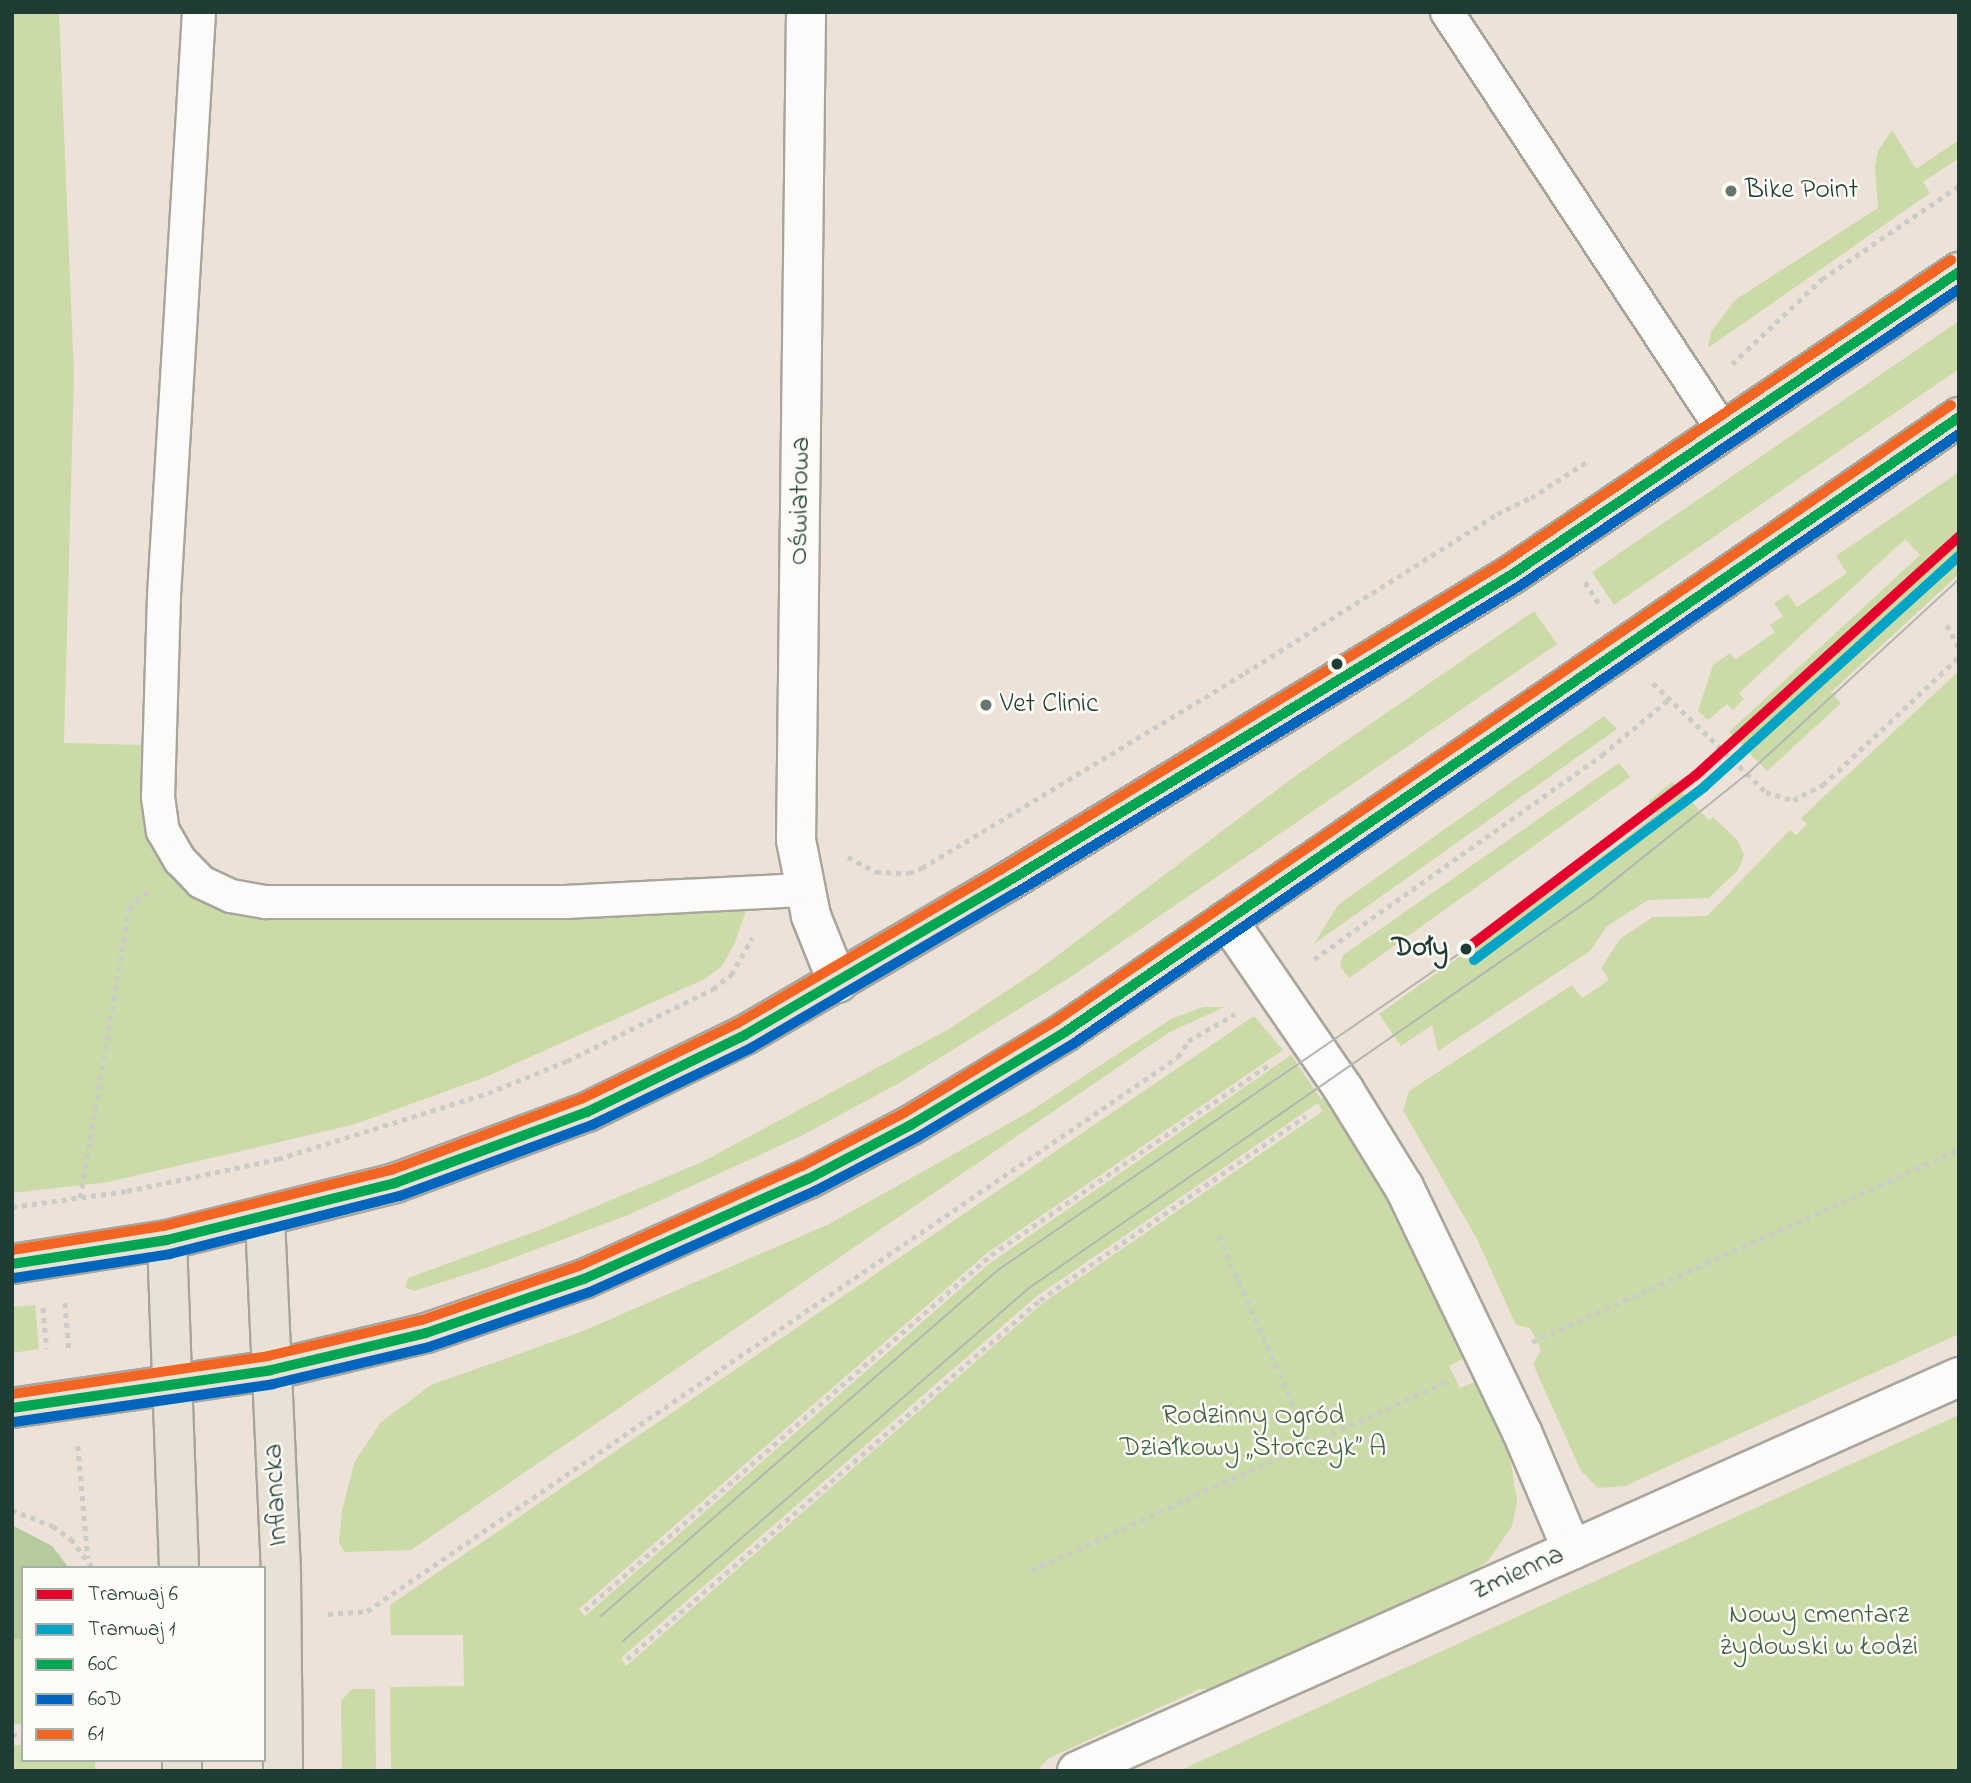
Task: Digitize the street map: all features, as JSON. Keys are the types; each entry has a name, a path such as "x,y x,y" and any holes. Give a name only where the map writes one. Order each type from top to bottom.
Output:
{"main road":[{"path":"12,1264 167,1240 265,1219 395,1183 509,1144 667,1074 838,983 1460,608 1959,272"},
{"path":"12,1408 175,1388 271,1370 426,1333 500,1309 734,1215 988,1080 1227,921 1959,418"},
{"name":"Inflancka","path":"265,1219 281,1575 283,1771"},
{"path":"167,1240 175,1388 179,1566"}],"street":[{"name":"Oświatowa","path":"806,12 796,840 803,890 819,943 838,983"},
{"path":"1227,921 1344,1090 1433,1241 1572,1550"},
{"name":"Zmienna","path":"1077,1771 1959,1377"}],"lane":[{"path":"199,12 164,596 158,797 163,831 180,860 211,887 232,896 266,902 565,902 803,890"},
{"path":"1447,12 1724,432"}],"path":[{"path":"1696,390 1733,363 1822,279 1959,186"},
{"path":"845,854 876,872 909,873 922,868 1245,673 1497,514 1531,498 1597,455"},
{"path":"1531,498 1534,504"},
{"path":"1583,578 1604,611"},
{"path":"1947,625 1959,648"},
{"path":"1648,677 1668,700 1766,792 1794,800 1822,785 1959,657"},
{"path":"335,1614 367,1611 1178,1057 1188,1041 1274,987 1602,755 1668,700"},
{"path":"80,1198 129,909 180,860"},
{"path":"12,1207 80,1198 265,1162 357,1137 567,1062 712,989 731,975 753,935 761,892"},
{"path":"585,1610 991,1255 1308,1038"},
{"path":"627,1659 1040,1300 1344,1090"},
{"path":"1536,1340 1959,1149"},
{"path":"1219,1236 1310,1443"},
{"path":"65,1301 69,1346"},
{"path":"43,1304 47,1349"},
{"path":"1031,1570 1455,1377"},
{"path":"83,1499 88,1559"},
{"path":"12,1510 53,1526 92,1566"}],"green space":[{"path":"12,12 59,12 74,375 64,743 147,745 189,889 748,905 734,945 722,966 705,979 483,1078 352,1125 108,1182 12,1193"},
{"path":"1892,130 1916,169 1959,140 1959,158 1923,182 1930,193 1708,348 1711,332 1735,300 1878,208 1875,166 1878,151"},
{"path":"1959,321 1959,369 1614,605 1592,572"},
{"path":"1959,472 1959,574 1831,692 1841,703 1767,771 1729,732 1920,555 1905,539 1739,693 1744,699 1733,710 1727,704 1708,720 1698,711 1713,665 1730,653 1735,660 1775,632 1770,625 1783,616 1774,603 1788,594 1797,607 1847,573 1836,556"},
{"path":"1534,611 1557,644 1072,976 899,1083 801,1136 628,1215 486,1268 414,1291 405,1287 408,1278 542,1229 702,1162 949,1029 1037,971 1298,774"},
{"path":"1959,671 1959,1334 1625,1486 1598,1488 1581,1471 1533,1364 1541,1350 1530,1328 1516,1325 1477,1239 1403,1110 1409,1091 1572,985 1582,998 1609,980 1601,968 1620,939 1653,917 1707,916 1790,830 1796,835 1807,824 1801,818"},
{"path":"1604,716 1617,729 1314,944 1338,905"},
{"path":"1619,763 1630,777 1349,978 1340,966 1343,955"},
{"path":"1672,782 1709,820 1713,817 1738,841 1744,855 1738,870 1709,898 1648,900 1607,926 1590,951 1438,1051 1432,1025 1401,1046 1379,1014 1617,845 1657,813 1649,801"},
{"path":"1203,1007 1224,1007 1168,1033 411,1550 345,1552 339,1543 342,1510 355,1461 381,1422 431,1385 583,1331 829,1224 1029,1112 1171,1019"},
{"name":"Rodzinny Ogród Działkowy „Storczyk” A","path":"1254,1016 1283,1050 987,1253 579,1609 585,1616 990,1263 1291,1055 1321,1099 1324,1097 1384,1191 1464,1358 1449,1366 1460,1388 1475,1382 1510,1457 1517,1502 1512,1526 1488,1561 1460,1581 1219,1689 1200,1689 1049,1758 1037,1771 391,1771 390,1687 464,1686 463,1635 391,1635 390,1605","holes":["1318,1103 1323,1111 1043,1303 626,1666 621,1658 1037,1296"]},
{"path":"35,1305 39,1349 12,1353 12,1307"},
{"name":"Nowy cmentarz żydowski w Łodzi","path":"1959,1415 1959,1771 1179,1771"},
{"path":"12,1525 52,1546 67,1566 21,1566 21,1639 12,1639"},
{"path":"12,1639 21,1639 21,1724 12,1724"},
{"path":"352,1689 375,1689 376,1771 342,1771 341,1701"},
{"path":"14,1745 21,1745 21,1762 95,1762 95,1771 14,1771"}],"tram line":[{"name":"6","path":"1466,949 1695,776 1959,537"},
{"name":"1","path":"1474,960 1704,787 1959,556"},
{"path":"623,1641 1029,1288 1591,899 1746,775 1959,579"},
{"path":"601,1616 998,1270 1466,949"}],"transit line":[{"name":"61","path":"12,1250 164,1226 391,1170 581,1099 738,1023 1000,870 1503,563 1951,260"},
{"name":"60C","path":"12,1264 167,1240 395,1183 587,1112 745,1035 1007,882 1511,575 1959,272"},
{"name":"60D","path":"14,1278 170,1254 400,1196 592,1125 751,1048 1014,894 1518,587 1959,289"},
{"name":"61","path":"12,1394 268,1356 422,1320 579,1266 802,1166 904,1113 1057,1020 1951,405"},
{"name":"60C","path":"12,1408 271,1370 426,1333 584,1279 808,1179 911,1125 1065,1032 1959,417"},
{"name":"60D","path":"14,1422 273,1384 429,1347 590,1292 815,1191 918,1137 1073,1044 1959,434"}],"place":[{"name":"Bike Point","path":"1731,191"},
{"name":"Vet Clinic","path":"986,705"},
{"name":"Doły","path":"1466,949"}]}
